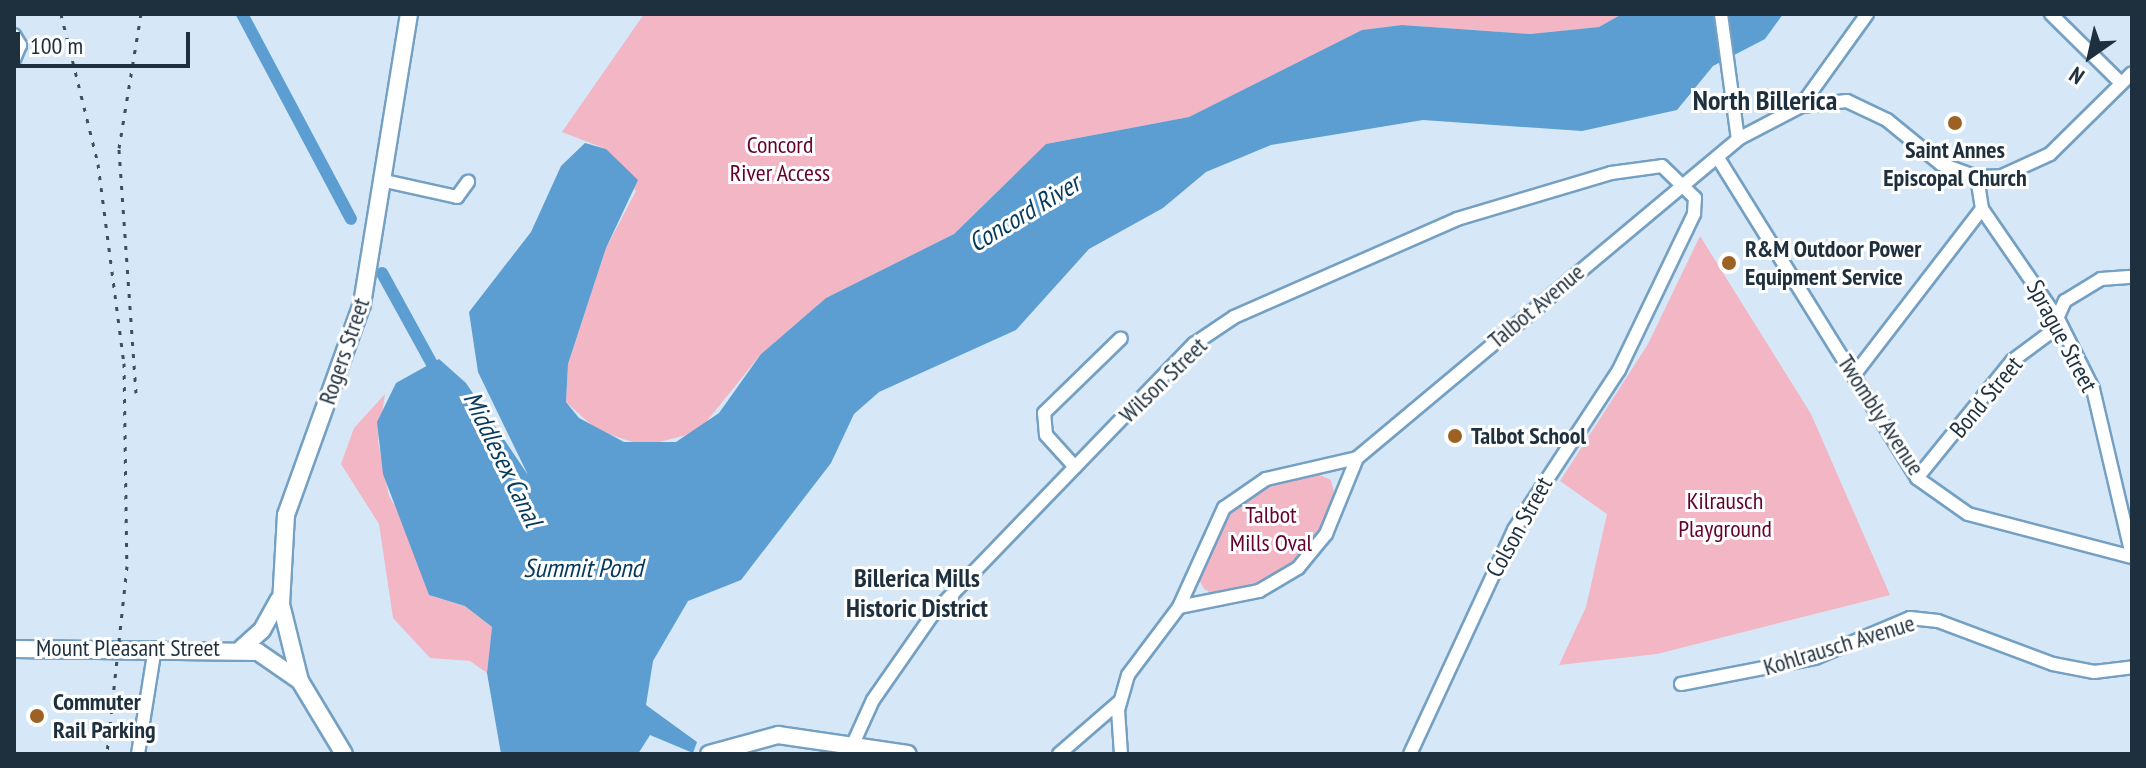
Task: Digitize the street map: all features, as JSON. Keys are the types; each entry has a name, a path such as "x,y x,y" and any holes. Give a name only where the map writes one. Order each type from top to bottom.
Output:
{"main road":[{"name":"Rogers Street","path":"300,681 280,593 289,498 354,334 385,181 409,14"},
{"name":"Mount Pleasant Street","path":"242,648 268,622 280,593"},
{"name":"Mount Pleasant Street","path":"14,649 242,648 273,658 300,681"},
{"path":"300,681 344,754"},
{"path":"709,754 769,735 853,744 908,754"}],"street":[{"path":"1721,14 1738,139"},
{"path":"1801,106 1867,14"},
{"path":"2051,14 2121,83"},
{"path":"14,59 17,40"},
{"path":"1718,158 1738,139 1801,106 1830,100 1865,106 1941,164 1977,177 2021,171 2050,154 2132,73"},
{"name":"Talbot Avenue","path":"1179,607 1259,591 1298,568 1326,534 1357,458 1683,181 1718,158"},
{"name":"Twombly Avenue","path":"1718,158 1917,478 1968,514 2132,556"},
{"name":"Wilson Street","path":"853,744 927,621 1194,344 1234,317 1457,219 1597,177 1662,166 1683,181"},
{"name":"Sprague Street","path":"1977,177 1982,209 2058,319 2093,389 2132,556"},
{"path":"385,181 457,197 468,182"},
{"name":"Colson Street","path":"1410,754 1514,530 1638,334 1694,214 1695,198 1683,181"},
{"path":"1854,375 1982,209"},
{"name":"Bond Street","path":"1917,478 2012,361 2058,319 2065,301 2101,279 2132,277"},
{"path":"1075,467 1046,435 1044,413 1121,338"},
{"name":"Talbot Avenue","path":"1121,754 1119,702 1141,650 1179,607 1213,521 1238,494 1282,474 1357,458"},
{"name":"Kohlrausch Avenue","path":"1681,684 1815,658 1910,618 1938,621 2053,664 2094,672 2132,667"},
{"path":"138,754 155,648"},
{"name":"Talbot Avenue","path":"1059,754 1119,702"}],"green space":[{"name":"Concord River Access","path":"644,14 1622,14 1599,27 1530,34 1403,25 1362,30 1189,117 1046,144 954,234 826,298 761,354 698,432 644,446 597,430 566,402 568,364 606,248 636,191 606,149 562,132"},
{"name":"Kilrausch Playground","path":"1700,236 1811,414 1890,595 1657,654 1559,665 1586,607 1607,514 1560,481 1648,344"},
{"path":"385,394 378,441 389,496 413,537 429,595 465,606 492,627 487,673 470,661 430,658 393,618 379,524 341,464 354,428"},
{"name":"Talbot Mills Oval","path":"1315,473 1331,480 1337,504 1286,578 1221,598 1204,589 1194,570 1206,536 1251,486"}],"water":[{"path":"1622,14 1783,14 1765,39 1713,66 1677,110 1582,131 1423,120 1271,145 1206,172 1163,208 1089,249 1016,330 879,392 854,414 831,463 741,580 688,601 653,661 646,705 697,742 693,753 650,735 638,754 501,754 487,673 492,627 465,606 429,595 383,474 377,422 396,383 439,359 466,383 528,475 478,372 469,312 531,232 561,166 585,143 606,149 638,180 606,248 568,364 566,402 579,418 624,442 676,442 719,413 761,354 826,298 954,234 1046,144 1189,117 1362,30 1402,25 1530,34 1599,27"}],"waterway":[{"name":"Middlesex Canal","path":"242,14 351,219"},
{"name":"Middlesex Canal","path":"382,273 438,375"}],"railway":[{"path":"61,14 98,164 124,363 127,566 107,754"},
{"path":"136,393 119,148 141,14"}],"place":[{"name":"Saint Annes Episcopal Church","path":"1955,123"},
{"name":"R&M Outdoor Power Equipment Service","path":"1729,263"},
{"name":"Talbot School","path":"1455,436"},
{"name":"Commuter Rail Parking","path":"37,716"}],"district":[{"name":"North Billerica","path":"1765,100"},
{"name":"Billerica Mills Historic District","path":"917,593"}],"water label":[{"name":"Concord River","path":"1024,213"},
{"name":"Summit Pond","path":"583,568"}]}
